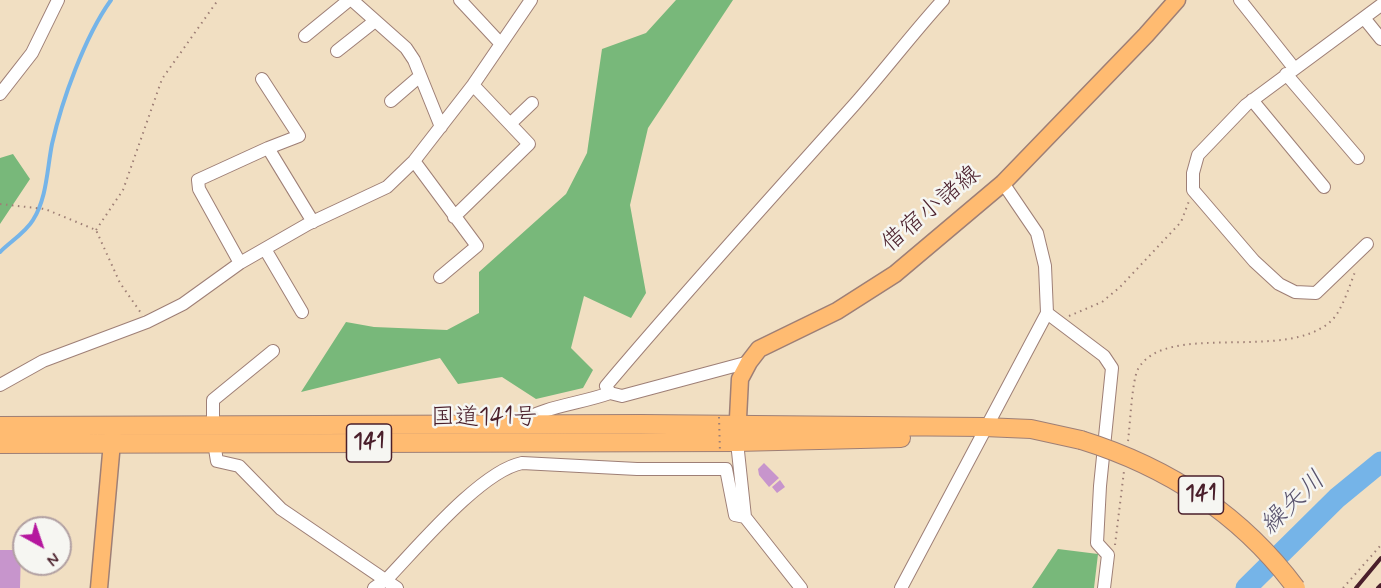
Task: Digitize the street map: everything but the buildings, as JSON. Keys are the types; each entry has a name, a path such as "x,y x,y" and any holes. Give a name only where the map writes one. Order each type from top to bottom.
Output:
{"highway":[{"name":"国道141号","path":"214,434 515,424 738,434"},
{"name":"国道141号","path":"0,426 112,435"},
{"name":"国道141号","path":"0,444 112,435 942,436 976,428 1030,429 1081,440 1150,465 1206,498 1263,549 1296,588"}],"main road":[{"name":"借宿小諸線","path":"748,362 759,349 837,311 895,273 1003,183 1177,0"},
{"path":"738,434 740,379 748,362"},
{"path":"99,588 112,435"}],"street":[{"path":"0,94 32,53 58,0"},
{"path":"305,36 350,0 406,48 441,127"},
{"path":"460,0 501,44"},
{"path":"0,385 43,361 147,322 183,304 240,263 313,222 387,187 414,161 441,127 531,0"},
{"path":"610,393 606,386 612,378 715,258 856,102 902,44 943,0"},
{"path":"1240,0 1290,71 1358,158"},
{"path":"1367,244 1316,293 1295,292 1278,284 1254,261 1193,190 1193,173 1198,155 1252,100 1381,5"},
{"path":"1364,18 1381,39"},
{"path":"337,51 375,21"},
{"path":"391,101 420,76"},
{"path":"240,263 199,189 198,180 299,136 262,78"},
{"path":"454,217 529,144 472,85"},
{"path":"1252,100 1324,187"},
{"path":"510,124 532,103"},
{"path":"268,148 313,222"},
{"path":"414,161 477,246 440,277"},
{"path":"901,588 976,428 1047,313 1045,266 1037,233 1003,183"},
{"path":"265,249 302,312"},
{"path":"1047,313 1104,356 1112,368 1100,486 1097,543 1108,555 1104,588"},
{"path":"273,351 213,400 216,460 239,466 281,509 387,579 397,588"},
{"path":"515,424 534,412 580,404 610,393 622,396 748,362"},
{"path":"738,434 745,517 801,588"},
{"path":"374,588 387,579 482,485 508,465 522,462 637,470 726,469 735,515 745,517"}],"path":[{"path":"96,230 123,190 162,79 218,0"},
{"path":"1059,320 1102,302 1120,286 1181,222 1193,190"},
{"path":"0,204 45,209 96,230 120,283 147,322"},
{"path":"1127,447 1137,370 1150,355 1184,344 1253,343 1308,334 1332,321 1367,244"},
{"path":"719,417 720,453"},
{"path":"1108,555 1114,546 1124,469 1134,473"},
{"path":"1343,588 1381,545"}],"green space":[{"path":"676,0 733,0 648,128 630,205 646,293 631,318 584,296 571,348 593,370 583,388 536,399 502,377 458,384 440,358 301,392 346,322 374,327 447,330 479,313 479,272 566,194 587,153 602,49 646,33"},
{"path":"13,154 30,179 0,224 0,158"},
{"path":"1058,549 1098,554 1094,588 1032,588"}],"waterway":[{"path":"0,252 26,229 38,211 44,193 52,144 68,89 92,32 111,0"},
{"name":"繰矢川","path":"1246,588 1337,498 1381,462"}],"railway":[{"path":"1356,588 1381,558"},
{"path":"1378,588 1381,585"}]}
